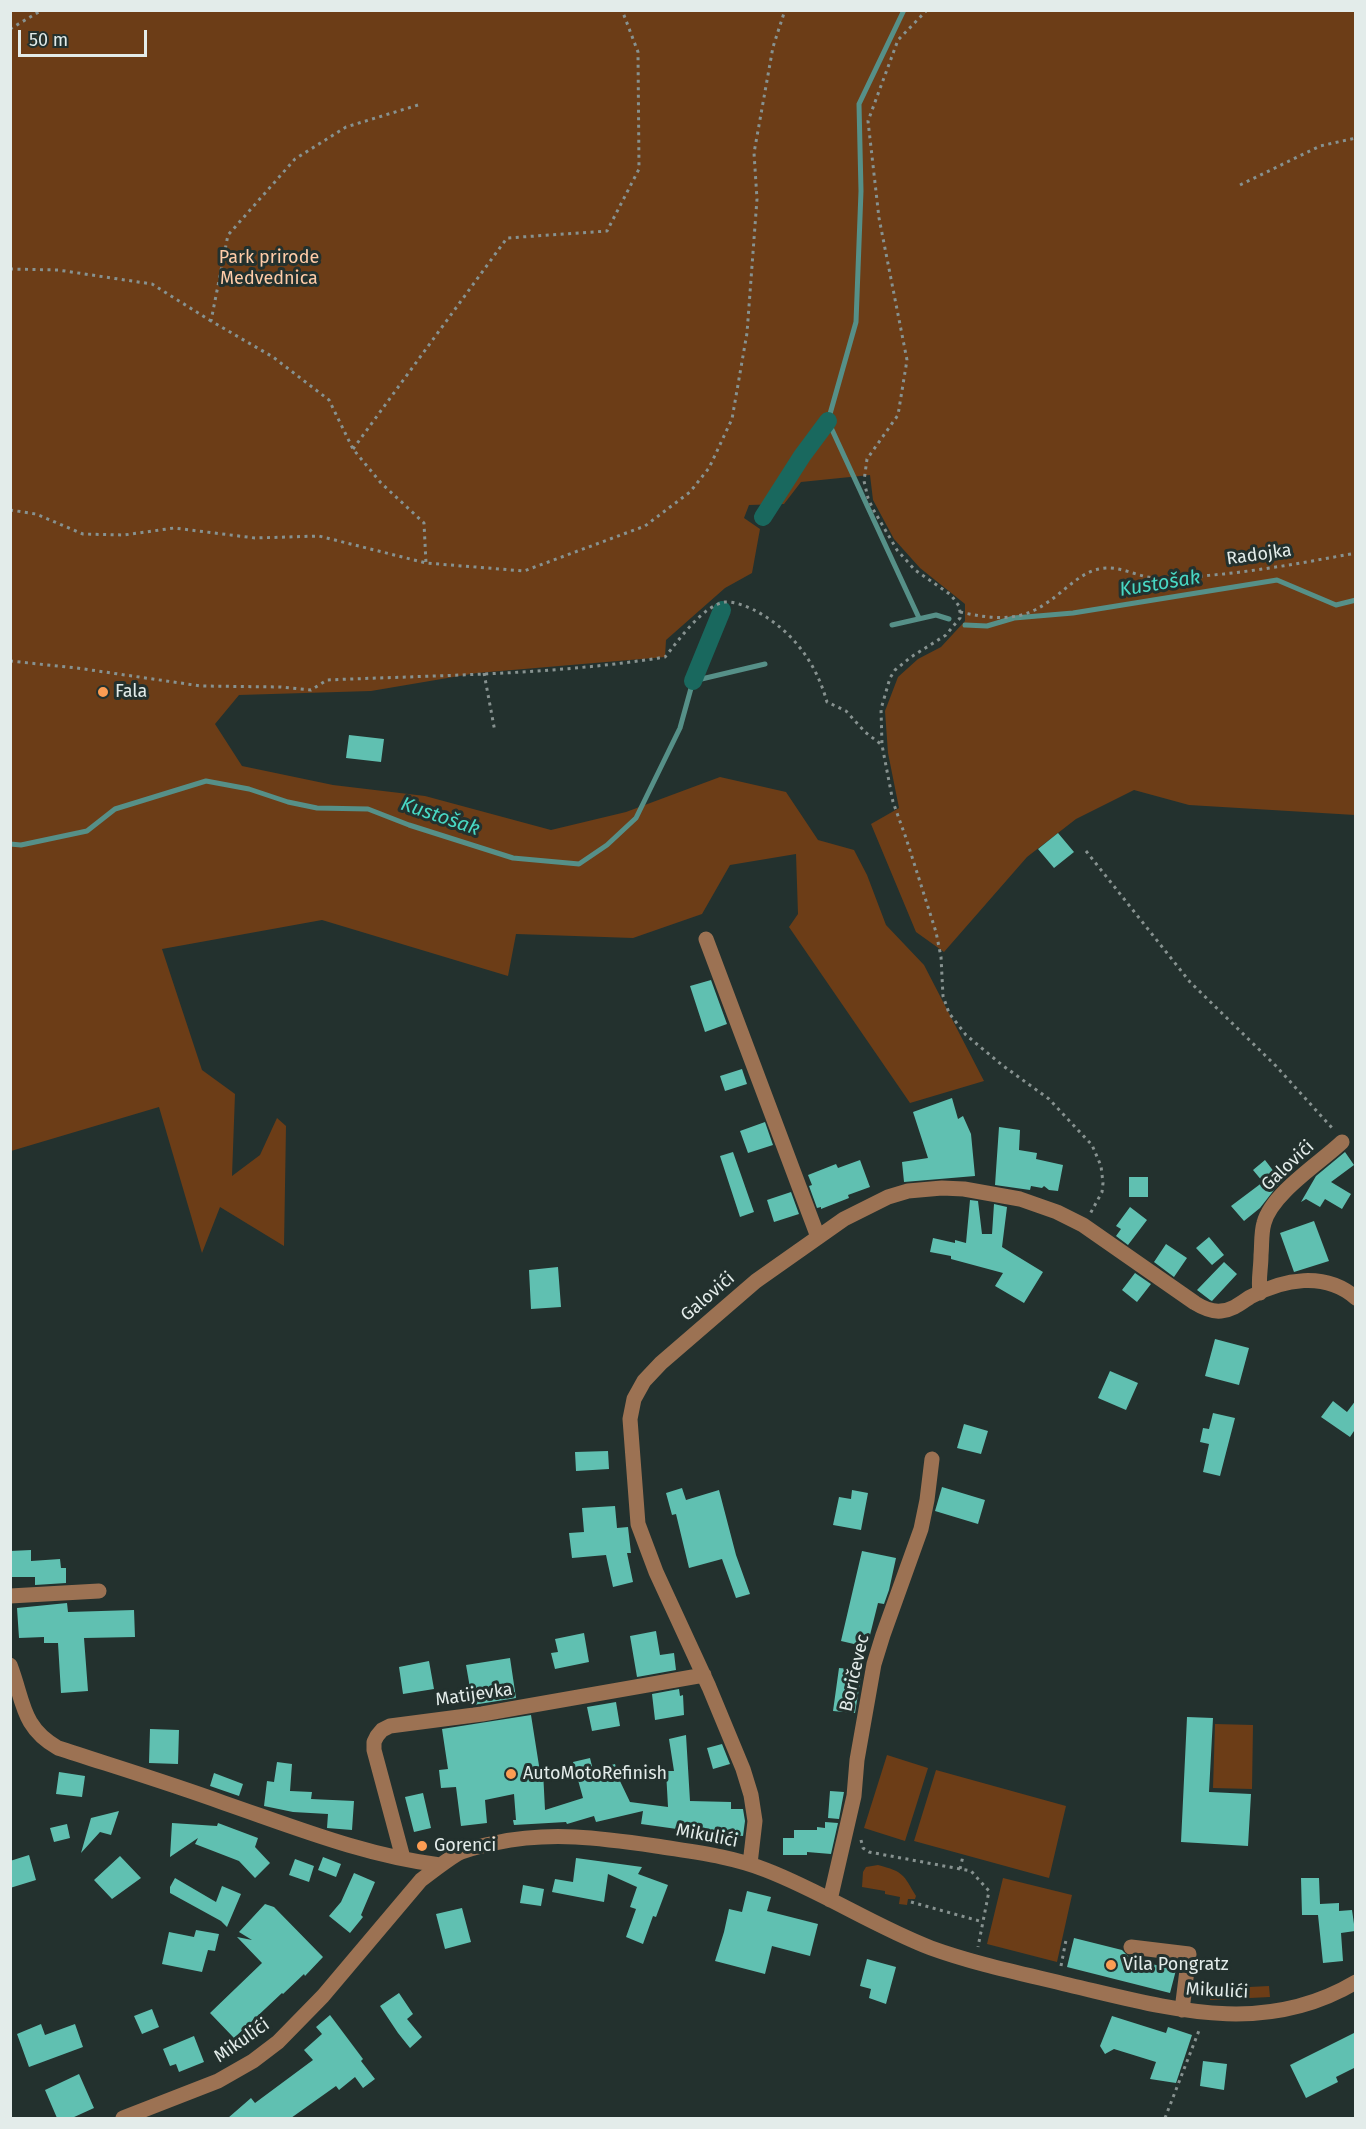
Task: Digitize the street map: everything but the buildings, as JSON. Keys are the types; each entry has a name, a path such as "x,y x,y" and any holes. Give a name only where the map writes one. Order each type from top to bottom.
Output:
{"street":[{"path":"706,939 818,1238"},
{"name":"Galovići","path":"1260,1293 1258,1281 1263,1232 1268,1214 1305,1173 1342,1142"},
{"name":"Galovići","path":"750,1864 755,1821 751,1795 730,1736 659,1581 640,1532 631,1440 632,1408 638,1390 661,1363 756,1281 844,1219 888,1197 908,1191 964,1189 1020,1199 1065,1215 1208,1310 1230,1309 1260,1293 1290,1281 1312,1281 1336,1285 1356,1298"},
{"name":"Boričevec","path":"830,1900 854,1796 857,1760 874,1664 921,1529 932,1459"},
{"path":"10,1596 99,1591"},
{"path":"10,1665 29,1722 41,1737 58,1748 194,1792 296,1829 403,1858 440,1865"},
{"name":"Matijevka","path":"403,1858 374,1750 374,1742 382,1730 398,1725 482,1714 704,1676"},
{"name":"Mikulići","path":"123,2118 218,2081 253,2061 278,2042 323,1996 421,1880 440,1865 458,1854 479,1846 548,1835 634,1842 700,1852 750,1864 803,1886 897,1934 933,1949 1040,1978 1158,2006 1206,2013 1240,2014 1293,2009 1328,1997 1355,1982"},
{"path":"1131,1947 1190,1954 1182,2010"}],"path":[{"path":"10,28 42,10"},
{"path":"353,449 507,238 607,231 639,169 638,52 622,10"},
{"path":"10,510 36,514 82,534 124,535 174,528 255,538 319,536 426,563 524,570 645,526 690,492 709,468 732,419 747,333 757,200 754,153 773,47 785,10"},
{"path":"927,10 898,40 868,121 879,218 907,360 898,415 867,459 864,481 873,509 897,550 915,570 951,595 959,606 960,618 940,640 902,663 890,678 881,709 882,745 893,801 910,848 939,945 943,996 946,1004 953,1020 966,1035 1049,1099 1092,1145 1101,1166 1103,1183 1098,1200 1083,1225"},
{"path":"211,321 228,235 295,159 346,127 418,105"},
{"path":"1240,185 1320,146 1356,138"},
{"path":"10,269 58,270 152,284 273,357 329,400 353,449 381,483 424,523 426,563"},
{"name":"Radojka","path":"960,612 997,619 1023,614 1047,603 1081,576 1106,568 1158,579 1285,567 1356,553"},
{"path":"10,661 201,686 281,687 311,690 327,680 593,667 665,657 706,611 726,602 748,607 768,617 790,635 807,656 822,684 827,702 846,711 865,732 882,745"},
{"path":"484,673 495,732"},
{"path":"1086,851 1190,982 1283,1073 1342,1142"},
{"path":"862,1835 863,1848 869,1852 971,1871 989,1891 978,1949"},
{"path":"960,1869 963,1857"},
{"path":"911,1902 983,1922"},
{"path":"1061,1965 1066,1940"},
{"path":"1166,2118 1206,2013"}],"green space":[{"name":"Park prirode Medvednica","path":"11,10 1355,11 1355,815 1189,805 1134,790 1076,819 1027,857 944,952 916,932 871,824 899,808 888,753 885,711 898,677 918,659 941,647 965,621 965,604 920,568 894,539 873,500 870,475 801,482 784,504 749,505 744,518 760,529 752,573 725,588 666,640 665,657 477,673 371,691 239,695 215,724 242,766 333,785 425,796 551,830 626,812 720,777 786,792 818,840 854,850 867,875 886,925 924,965 984,1081 910,1103 789,927 798,914 796,854 730,865 702,914 633,938 516,934 508,976 322,920 162,949 202,1070 235,1094 232,1176 260,1155 277,1118 286,1126 284,1246 220,1207 202,1253 159,1107 11,1151"},
{"path":"1215,1724 1253,1725 1252,1789 1213,1788"},
{"path":"887,1755 928,1768 905,1841 864,1828"},
{"path":"936,1770 1066,1806 1049,1878 914,1841"},
{"path":"878,1865 902,1875 916,1896 915,1899 908,1899 907,1905 899,1904 900,1897 885,1894 885,1891 862,1887 863,1872 866,1867"},
{"path":"1003,1878 1072,1895 1057,1962 987,1944"},
{"path":"1269,1986 1270,1997 1210,2000 1210,1989"}],"waterway":[{"path":"904,10 859,104 861,191 856,322 828,421 919,618"},
{"path":"763,517 802,456 828,421"},
{"name":"Kustošak","path":"965,625 987,626 1014,618 1073,613 1277,580 1336,605 1356,600"},
{"path":"693,681 722,610"},
{"name":"Kustošak","path":"892,625 936,615 949,619"},
{"name":"Kustošak","path":"10,844 21,845 87,831 115,809 206,781 249,789 288,802 317,808 368,809 409,825 513,858 579,864 607,845 636,818 680,728 693,681 765,664"}],"place":[{"name":"Fala","path":"103,692"},
{"name":"AutoMotoRefinish","path":"511,1774"},
{"name":"Gorenci","path":"422,1846"},
{"name":"Vila Pongratz","path":"1111,1965"}]}
